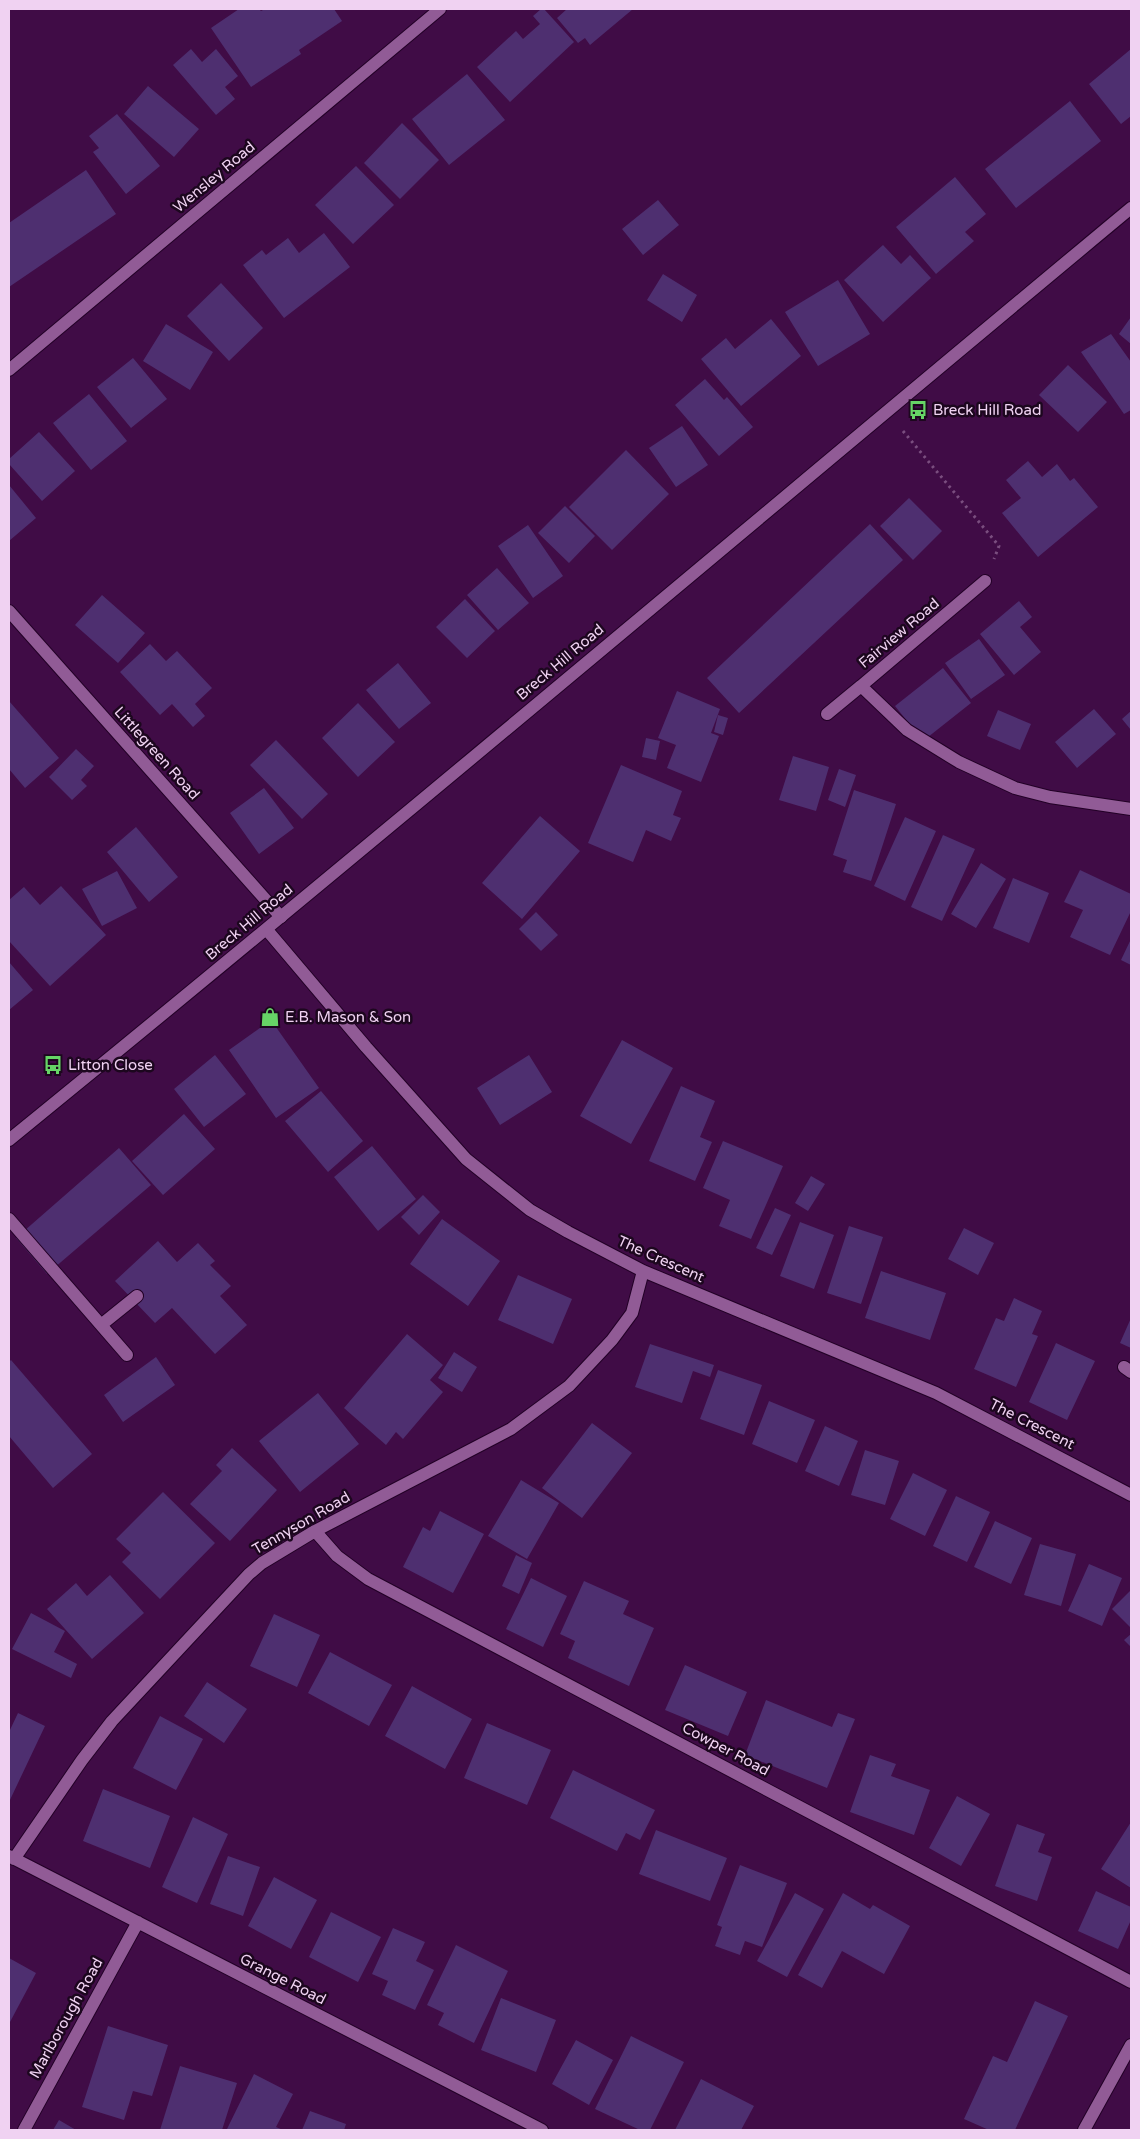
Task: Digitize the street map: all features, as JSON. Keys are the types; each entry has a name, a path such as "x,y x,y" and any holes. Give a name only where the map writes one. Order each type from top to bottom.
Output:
{"street":[{"name":"Wensley Road","path":"9,370 440,9"},
{"name":"Breck Hill Road","path":"9,1140 267,930 1131,208"},
{"name":"Fairview Road","path":"985,581 861,686 907,730 959,762 1015,788 1050,797 1131,809"},
{"name":"Littlegreen Road","path":"9,611 281,917"},
{"path":"827,714 861,686"},
{"name":"The Crescent","path":"267,930 366,1047 466,1159 530,1210 644,1271 936,1393 1131,1494"},
{"path":"9,1219 127,1355"},
{"name":"Tennyson Road","path":"11,1858 112,1721 249,1574 262,1563 315,1531 511,1429 569,1386 612,1340 632,1313 644,1271"},
{"path":"101,1325 136,1296"},
{"name":"Cowper Road","path":"315,1531 337,1556 368,1579 1131,1982"},
{"name":"Grange Road","path":"11,1858 542,2130"},
{"name":"Marlborough Road","path":"24,2130 138,1922"},
{"path":"1084,2130 1131,2045"}],"path":[{"path":"886,412 999,546 985,581"}],"building":[{"path":"239,9 259,9 261,11 265,9 334,9 342,21 299,50 301,54 251,87 211,28"},
{"path":"541,9 544,9 574,42 510,102 477,67 516,31 523,39 540,24 533,16"},
{"path":"567,9 633,9 590,45 585,38 578,43 557,18"},
{"path":"191,49 202,62 216,49 238,76 225,87 235,99 216,115 173,65"},
{"path":"1131,49 1131,116 1121,124 1089,84"},
{"path":"467,74 505,120 449,165 412,119"},
{"path":"148,86 199,129 174,157 124,114"},
{"path":"1070,101 1101,141 1016,208 985,169"},
{"path":"117,114 160,166 126,194 93,152 99,148 89,136"},
{"path":"402,123 439,160 400,199 364,163"},
{"path":"356,166 394,205 353,244 315,205"},
{"path":"86,170 116,214 9,287 9,223"},
{"path":"955,177 986,214 965,232 974,241 936,274 896,227"},
{"path":"658,200 679,225 643,255 622,229"},
{"path":"324,233 350,267 284,318 243,265 262,250 266,255 288,238 299,253"},
{"path":"883,245 901,264 910,255 931,278 883,322 844,280"},
{"path":"663,274 697,295 682,322 647,300"},
{"path":"838,280 870,334 818,366 785,312"},
{"path":"221,283 263,328 229,361 187,316"},
{"path":"1131,317 1131,344 1119,334"},
{"path":"771,319 801,356 741,406 701,359 726,338 735,349"},
{"path":"166,324 213,352 190,390 143,361"},
{"path":"1111,334 1131,362 1131,410 1124,414 1081,352"},
{"path":"133,358 167,399 131,428 97,387"},
{"path":"1068,365 1107,402 1078,432 1039,395"},
{"path":"705,379 724,400 727,397 753,427 719,456 675,405"},
{"path":"89,394 127,441 91,470 53,423"},
{"path":"682,426 708,465 676,487 649,448"},
{"path":"39,432 75,471 42,501 9,464 9,459"},
{"path":"626,450 669,494 612,550 569,507"},
{"path":"1028,461 1042,477 1057,464 1070,481 1074,478 1098,507 1038,557 1002,513 1021,498 1006,480"},
{"path":"9,485 36,518 9,541"},
{"path":"909,498 942,531 913,560 880,526"},
{"path":"565,506 595,536 569,563 538,533"},
{"path":"870,524 903,560 739,713 707,678"},
{"path":"528,525 563,576 533,598 498,546"},
{"path":"497,568 529,603 498,630 467,595"},
{"path":"102,595 145,633 118,663 75,625"},
{"path":"465,599 495,631 467,658 436,627"},
{"path":"1019,601 1032,617 1020,627 1041,652 1014,675 980,634"},
{"path":"979,639 1005,675 971,699 945,663"},
{"path":"150,644 166,661 177,651 212,688 195,704 205,716 193,727 172,704 160,715 120,672"},
{"path":"398,663 431,703 399,729 366,690"},
{"path":"943,668 971,703 923,741 895,706"},
{"path":"677,691 720,709 711,733 719,736 701,782 667,768 676,745 658,738"},
{"path":"9,701 59,758 25,788 9,769"},
{"path":"358,703 395,742 358,777 322,738"},
{"path":"1094,709 1116,734 1077,768 1055,742"},
{"path":"998,710 1031,724 1020,750 987,736"},
{"path":"1131,711 1131,730 1122,719"},
{"path":"718,715 728,718 723,735 714,732"},
{"path":"646,738 660,741 656,760 642,757"},
{"path":"276,740 328,794 302,819 250,765"},
{"path":"76,749 94,766 81,780 87,786 72,800 49,777"},
{"path":"793,756 829,767 816,811 779,800"},
{"path":"621,765 682,791 673,815 681,818 671,841 646,830 633,862 588,843"},
{"path":"839,769 856,775 845,807 828,800"},
{"path":"264,788 294,828 259,854 230,813"},
{"path":"854,790 896,804 871,881 843,872 847,860 833,855"},
{"path":"540,816 580,851 522,919 482,883"},
{"path":"905,817 936,831 905,901 874,886"},
{"path":"136,827 178,877 149,902 107,852"},
{"path":"943,835 975,849 942,921 911,907"},
{"path":"981,863 1006,879 976,928 951,914"},
{"path":"1080,870 1131,894 1131,911 1110,955 1070,937 1083,910 1064,902"},
{"path":"117,871 137,908 102,926 82,889"},
{"path":"1013,878 1049,893 1029,943 993,928"},
{"path":"61,886 106,935 50,986 9,941 9,900 24,887 40,905"},
{"path":"536,912 558,935 541,951 519,929"},
{"path":"1131,939 1131,965 1121,960"},
{"path":"9,962 33,990 9,1010"},
{"path":"271,1020 319,1088 276,1118 229,1050"},
{"path":"622,1040 673,1068 631,1144 580,1116"},
{"path":"215,1055 246,1094 204,1127 174,1089"},
{"path":"529,1055 552,1092 500,1125 477,1088"},
{"path":"681,1086 715,1101 700,1137 712,1142 695,1181 649,1161"},
{"path":"321,1091 363,1141 328,1172 285,1121"},
{"path":"184,1114 215,1149 163,1195 132,1161"},
{"path":"723,1141 783,1166 751,1239 719,1226 730,1200 703,1188"},
{"path":"372,1146 416,1199 378,1231 334,1177"},
{"path":"119,1148 151,1185 47,1274 16,1238"},
{"path":"811,1176 825,1184 808,1211 795,1203"},
{"path":"423,1195 440,1212 419,1235 401,1217"},
{"path":"775,1208 791,1215 772,1255 756,1248"},
{"path":"442,1219 500,1261 468,1306 410,1264"},
{"path":"800,1222 834,1235 814,1289 780,1276"},
{"path":"849,1226 883,1237 861,1304 827,1293"},
{"path":"964,1228 994,1243 978,1275 948,1259"},
{"path":"158,1241 177,1262 198,1243 215,1261 210,1265 231,1286 220,1296 247,1325 215,1354 172,1308 155,1323 115,1281"},
{"path":"881,1271 946,1293 930,1340 865,1318"},
{"path":"518,1275 572,1299 553,1344 498,1320"},
{"path":"1014,1298 1042,1311 1032,1334 1038,1336 1016,1387 974,1369 996,1318 1004,1321"},
{"path":"1131,1318 1131,1348 1120,1343"},
{"path":"407,1334 443,1365 430,1380 443,1392 403,1439 396,1432 386,1445 344,1408"},
{"path":"1056,1343 1095,1361 1067,1420 1029,1402"},
{"path":"650,1344 714,1365 710,1377 693,1371 682,1403 635,1387"},
{"path":"454,1352 477,1367 462,1392 438,1378"},
{"path":"156,1357 175,1385 123,1422 104,1395"},
{"path":"11,1360 92,1454 53,1488 9,1436 9,1362"},
{"path":"718,1370 762,1385 744,1435 700,1419"},
{"path":"318,1393 359,1444 300,1492 259,1441"},
{"path":"769,1401 815,1420 797,1463 752,1444"},
{"path":"592,1423 632,1453 582,1518 542,1488"},
{"path":"825,1426 858,1441 839,1486 805,1471"},
{"path":"232,1448 277,1490 230,1541 190,1504 222,1471 216,1465"},
{"path":"865,1450 899,1461 885,1505 851,1495"},
{"path":"913,1473 947,1490 925,1536 890,1519"},
{"path":"521,1480 559,1503 527,1559 488,1536"},
{"path":"163,1492 215,1543 160,1599 122,1562 131,1553 116,1539"},
{"path":"956,1496 990,1512 967,1562 933,1546"},
{"path":"440,1511 484,1534 453,1593 403,1567 423,1527 430,1531"},
{"path":"995,1521 1032,1538 1011,1584 974,1567"},
{"path":"1040,1544 1076,1554 1061,1606 1024,1595"},
{"path":"516,1555 532,1563 519,1594 502,1586"},
{"path":"1089,1564 1122,1578 1102,1626 1068,1611"},
{"path":"110,1575 144,1613 92,1659 47,1609 76,1583 87,1596"},
{"path":"531,1578 567,1596 543,1647 506,1629"},
{"path":"584,1581 629,1601 623,1614 654,1628 629,1686 568,1658 575,1641 560,1634"},
{"path":"1131,1590 1131,1628 1112,1609"},
{"path":"31,1613 65,1631 54,1652 77,1664 71,1678 12,1649"},
{"path":"274,1614 320,1635 297,1687 250,1666"},
{"path":"1131,1634 1131,1647 1124,1640"},
{"path":"330,1652 392,1685 369,1726 308,1693"},
{"path":"685,1665 747,1692 728,1736 665,1710"},
{"path":"207,1682 247,1709 224,1743 184,1716"},
{"path":"412,1686 472,1719 445,1769 385,1736"},
{"path":"766,1700 832,1727 838,1713 855,1719 827,1788 745,1755"},
{"path":"18,1713 45,1726 9,1802 9,1732"},
{"path":"160,1716 203,1739 176,1790 133,1768"},
{"path":"487,1723 551,1750 527,1805 464,1778"},
{"path":"870,1755 896,1764 891,1776 930,1790 914,1835 850,1812"},
{"path":"573,1770 655,1810 640,1840 626,1833 617,1851 550,1818"},
{"path":"103,1789 170,1816 150,1868 83,1841"},
{"path":"957,1796 990,1814 961,1866 929,1848"},
{"path":"193,1817 228,1834 197,1903 162,1887"},
{"path":"1131,1822 1131,1888 1101,1869"},
{"path":"1017,1824 1045,1834 1038,1852 1052,1857 1037,1901 995,1886"},
{"path":"656,1830 727,1858 710,1901 639,1874"},
{"path":"228,1856 260,1867 243,1916 210,1904"},
{"path":"740,1865 787,1883 762,1947 745,1941 740,1955 715,1946 722,1927 717,1925"},
{"path":"274,1877 317,1900 291,1949 248,1926"},
{"path":"1096,1891 1131,1907 1131,1920 1118,1949 1078,1931"},
{"path":"795,1893 824,1909 787,1977 757,1961"},
{"path":"843,1893 870,1909 873,1905 910,1926 884,1974 842,1951 822,1988 798,1975"},
{"path":"331,1912 381,1937 358,1982 309,1957"},
{"path":"393,1928 425,1942 416,1961 434,1970 415,2010 382,1995 388,1981 372,1974"},
{"path":"456,1945 508,1971 474,2043 438,2025 444,2013 427,2005"},
{"path":"9,1958 36,1973 10,2022 9,2021"},
{"path":"501,1998 556,2020 536,2072 481,2050"},
{"path":"1035,2001 1068,2016 1015,2130 989,2130 964,2119 993,2056 1007,2062"},
{"path":"108,2026 168,2045 152,2096 133,2091 124,2120 82,2107"},
{"path":"631,2036 684,2062 650,2130 640,2130 595,2109"},
{"path":"576,2040 613,2060 589,2105 552,2084"},
{"path":"180,2066 237,2083 222,2130 160,2130"},
{"path":"254,2074 293,2094 276,2127 283,2130 227,2129"},
{"path":"701,2079 754,2106 741,2130 675,2130"},
{"path":"310,2111 346,2124 344,2130 302,2130"},
{"path":"59,2120 76,2130 53,2130"}],"place":[{"name":"Breck Hill Road","path":"918,410"},
{"name":"E.B. Mason & Son","path":"270,1017"},
{"name":"Litton Close","path":"53,1065"}]}
